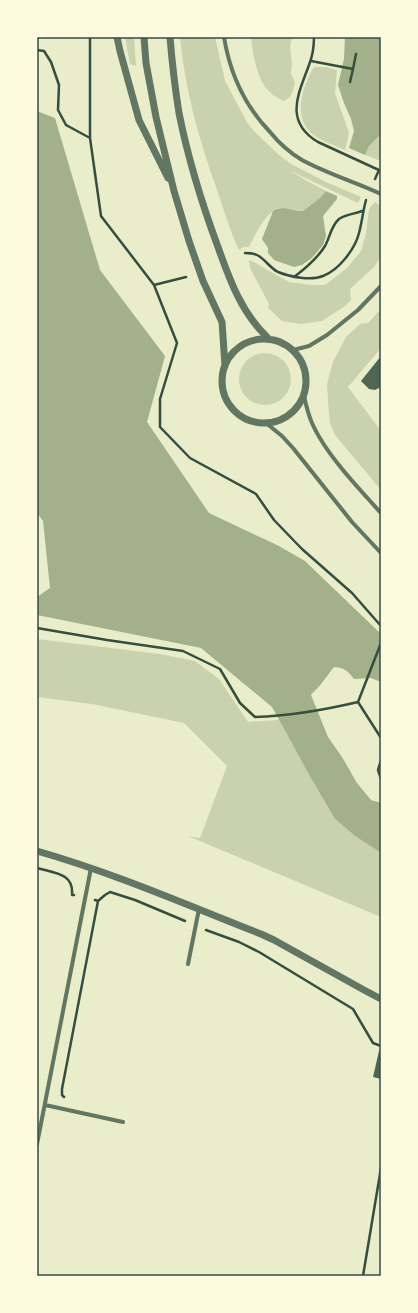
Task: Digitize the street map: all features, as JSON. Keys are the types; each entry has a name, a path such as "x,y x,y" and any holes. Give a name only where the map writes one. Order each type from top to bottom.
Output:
{"street":[{"path":"117,37 139,120 174,191"},
{"path":"144,37 146,63 156,117 174,191 203,281 222,322 225,366"},
{"path":"170,37 179,113 190,158 210,225 231,282 243,306 259,330 269,339"},
{"path":"224,37 230,65 242,95 258,119 274,137 302,160 381,194"},
{"path":"293,350 309,346 327,335 358,310 381,286"},
{"path":"269,339 284,343 301,359 306,371 307,384 300,405 289,415 276,422 257,423 240,416 227,402 222,384 222,375 229,357 236,349 254,340 269,339"},
{"path":"304,396 311,422 319,435 340,466 381,513"},
{"path":"266,423 282,436 330,496 381,553"},
{"path":"37,851 130,881 274,940 381,998"},
{"path":"37,1144 91,868"},
{"path":"188,964 199,909"},
{"path":"45,1105 124,1122"}],"path":[{"path":"90,37 90,138 101,216 154,285 177,343 160,399 160,427 190,458 256,494 274,520 302,549 352,593 381,626"},
{"path":"314,37 311,61 298,97 297,112 302,128 308,136 318,142 381,171"},
{"path":"37,50 44,51 51,62 59,85 58,110 66,125 90,138"},
{"path":"350,82 356,54"},
{"path":"311,61 354,69"},
{"path":"245,253 256,254 276,271 294,277 313,278 323,276 337,267 354,246 359,233 363,211 370,189"},
{"path":"294,277 318,256 326,245 334,225 339,219 363,211"},
{"path":"154,285 186,277"},
{"path":"37,628 183,651 220,669 240,703 255,717 268,717 326,709 358,702"},
{"path":"381,643 363,685 358,702 381,738"},
{"path":"381,760 378,770 381,779"},
{"path":"37,868 68,878 72,886 72,895 98,901"},
{"path":"68,1100 63,1096 62,1089 98,901 110,892 135,900 246,945 353,1009 373,1042 381,1046"},
{"path":"363,1276 381,1168"}],"shaded area":[{"path":"125,37 134,37 136,66 130,64"},
{"path":"180,37 215,37 225,81 248,124 253,130 279,155 291,164 326,182 361,197 358,203 291,171 326,191 316,202 303,211 284,208 276,209 262,223 249,247 243,247 239,250 210,171 199,134 185,76"},
{"path":"251,37 292,37 290,46 292,63 291,74 295,82 290,97 284,101 272,94 263,83 252,49"},
{"path":"345,37 381,37 381,134 369,146 365,155 349,148 354,131 338,85 344,59"},
{"path":"314,67 325,67 337,70 335,93 349,133 345,150 315,136 306,127 303,121 301,115 301,101 305,87"},
{"path":"37,111 55,118 100,270 165,356 147,422 209,513 279,546 305,561 381,634 381,682 371,678 354,679 346,670 334,667 311,695 328,737 357,783 371,800 381,803 381,853 355,836 335,819 272,707 201,648 37,615 37,597 50,588 43,521 37,513"},
{"path":"381,134 381,161 365,155 369,146"},
{"path":"326,191 337,196 337,199 323,216 326,236 323,245 312,258 302,265 294,267 274,260 268,253 268,248 262,239 273,211 284,208 303,211 320,198"},
{"path":"375,202 381,207 381,257 374,267 350,289 351,300 345,306 322,321 301,324 282,321 268,308 269,304 250,268 249,260 289,282 325,285 347,268 361,251 366,233 369,209"},
{"path":"381,309 381,348 348,387 381,431 381,490 335,435 330,423 327,384 333,362 346,337 360,324 368,323"},
{"path":"265,353 279,357 287,365 291,379 287,393 279,401 265,405 251,401 243,393 239,379 243,365 251,357"},
{"path":"37,639 160,654 195,661 219,679 248,722 279,720 335,819 355,836 381,853 381,917 188,836 200,838 227,766 184,723 92,704 37,697"}],"building":[{"path":"381,356 381,387 375,390 369,389 361,381"},
{"path":"379,1051 381,1051 381,1079 373,1077"}]}
